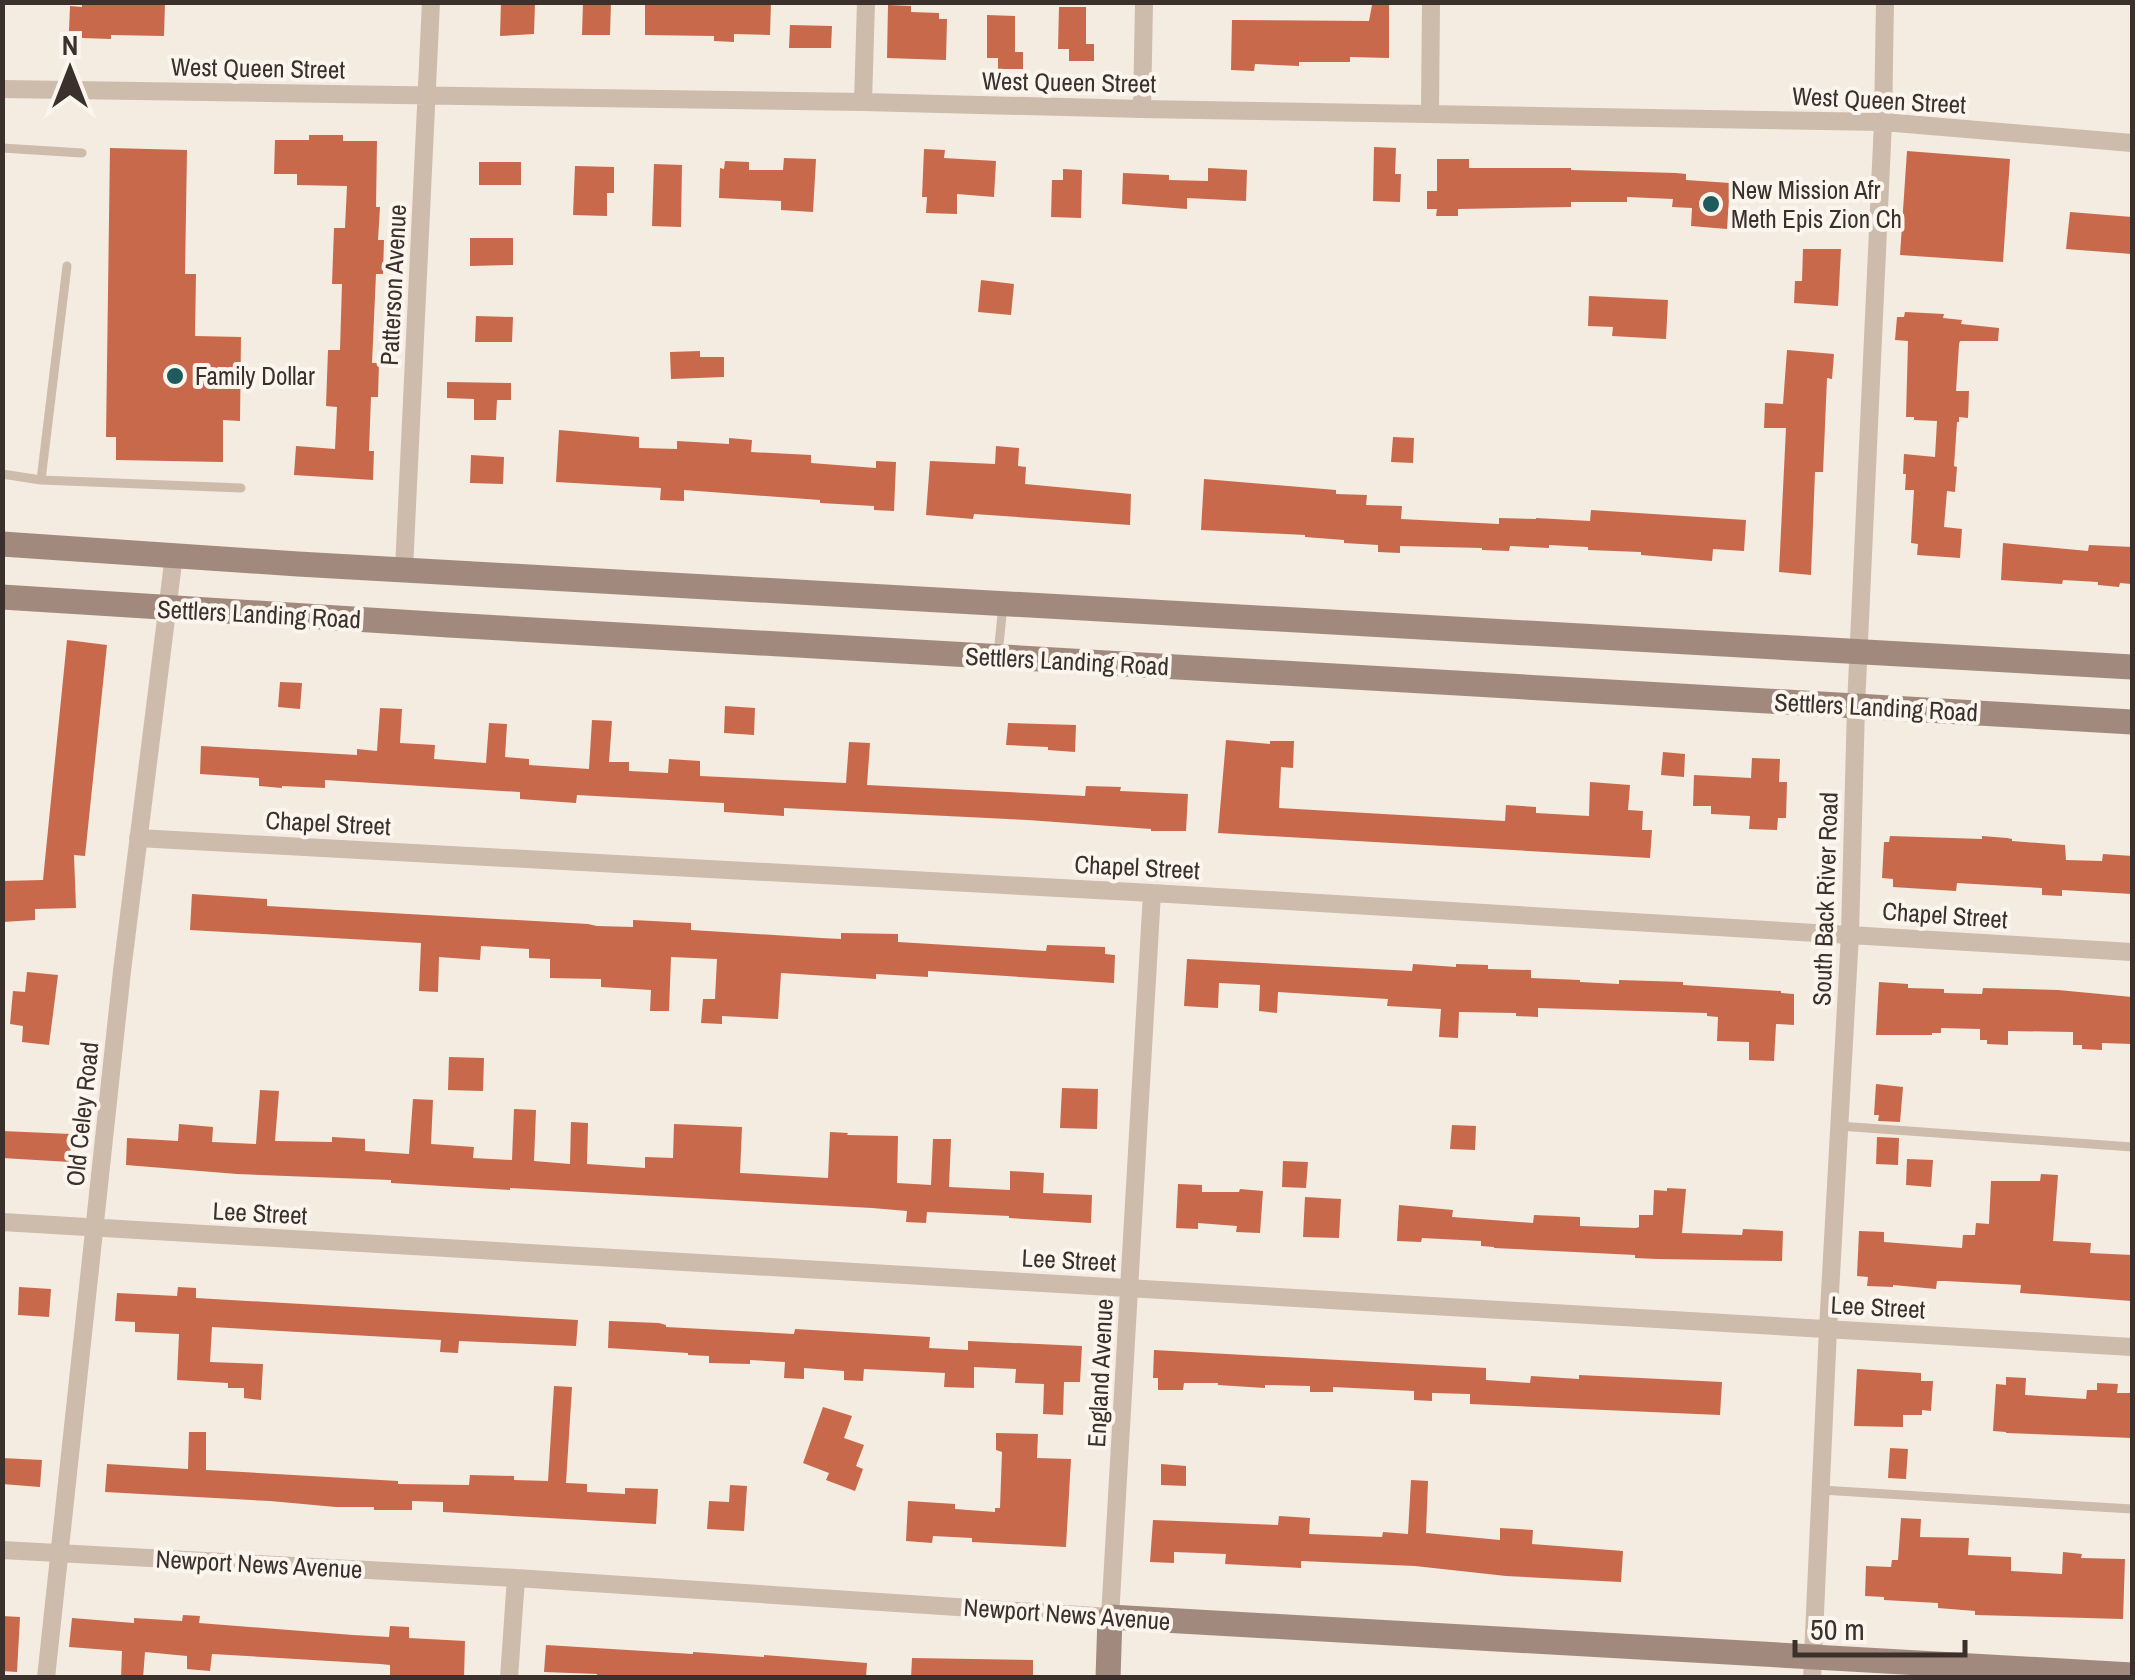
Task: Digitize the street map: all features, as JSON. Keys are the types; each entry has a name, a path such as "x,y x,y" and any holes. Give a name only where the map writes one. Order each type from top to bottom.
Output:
{"main road":[{"name":"Settlers Landing Road","path":"2,544 2132,667"},
{"name":"Settlers Landing Road","path":"2,597 2132,722"},
{"name":"Newport News Avenue","path":"1110,1617 1812,1667 2132,1675"},
{"path":"1108,1678 1110,1617"}],"street":[{"name":"Patterson Avenue","path":"404,569 430,2"},
{"path":"863,102 866,2"},
{"path":"1142,109 1144,2"},
{"path":"1430,113 1431,2"},
{"name":"South Back River Road","path":"1812,1667 1850,934 1885,2"},
{"name":"West Queen Street","path":"2,89 1883,122 2132,143"},
{"name":"Old Celey Road","path":"46,1678 138,838 174,556"},
{"name":"Chapel Street","path":"138,838 1152,892 2132,952"},
{"name":"England Avenue","path":"1110,1617 1152,892"},
{"name":"Lee Street","path":"2,1222 2132,1347"},
{"name":"Newport News Avenue","path":"2,1550 516,1578 1110,1617"},
{"path":"508,1678 516,1578"}],"lane":[{"path":"2,148 82,153"},
{"path":"41,480 67,266"},
{"path":"2,474 41,480 241,488"},
{"path":"998,657 1003,602"},
{"path":"1840,1126 2132,1146"},
{"path":"1821,1490 2132,1509"}],"building":[{"path":"82,2 165,2 164,36 82,38 82,31 69,31 70,6 82,7"},
{"path":"501,2 535,2 534,34 500,36"},
{"path":"583,2 611,2 610,35 582,35"},
{"path":"645,2 771,2 770,35 734,34 734,42 714,41 714,36 645,35"},
{"path":"888,5 911,6 911,12 939,13 939,19 947,19 946,60 887,58"},
{"path":"1372,5 1389,5 1389,58 1350,57 1350,62 1299,62 1299,66 1255,64 1254,71 1231,70 1232,20 1369,21"},
{"path":"1059,7 1086,7 1086,44 1094,44 1094,61 1069,61 1069,49 1058,49"},
{"path":"987,15 1015,16 1015,52 1023,52 1023,69 998,69 998,58 987,58"},
{"path":"790,25 832,26 831,48 789,48"},
{"path":"309,135 377,141 378,240 384,240 383,274 376,274 372,363 379,363 378,397 371,397 369,451 374,451 373,480 294,475 296,446 335,449 337,407 326,406 328,350 340,350 342,284 332,284 334,228 345,228 347,186 297,185 297,174 274,174 275,140 309,140"},
{"path":"1374,147 1396,148 1395,174 1401,174 1400,202 1373,201"},
{"path":"110,148 187,150 185,274 196,274 195,336 241,337 240,421 223,420 223,462 116,460 116,437 106,437"},
{"path":"924,149 945,150 944,158 996,161 994,197 957,194 957,214 926,213 927,197 922,197"},
{"path":"1907,151 2010,159 2003,262 1900,255"},
{"path":"784,158 816,159 813,212 781,210 781,201 719,198 720,168 724,169 725,161 749,162 749,170 783,170"},
{"path":"1437,159 1469,159 1469,168 1676,173 1686,174 1686,180 1730,183 1727,229 1691,226 1692,208 1672,207 1673,199 1627,197 1627,202 1571,202 1571,207 1458,209 1458,216 1436,216 1437,209 1427,209 1427,191 1437,191"},
{"path":"479,162 521,162 521,185 479,185"},
{"path":"654,164 682,165 681,227 652,226"},
{"path":"575,166 614,167 614,193 607,193 607,216 573,215"},
{"path":"1208,168 1247,170 1246,201 1187,198 1187,209 1122,204 1123,173 1208,181"},
{"path":"1063,169 1082,170 1081,218 1051,217 1052,180 1063,180"},
{"path":"2070,212 2132,217 2132,254 2066,249"},
{"path":"470,238 513,238 513,265 470,266"},
{"path":"1803,249 1841,249 1838,306 1794,303 1795,281 1802,281"},
{"path":"981,280 1014,284 1011,315 978,312"},
{"path":"1589,296 1668,300 1666,339 1612,336 1613,327 1588,326"},
{"path":"1905,312 1944,314 1943,318 1962,320 1961,324 1999,328 1998,341 1959,344 1956,391 1969,391 1968,418 1959,417 1957,422 1955,492 1947,491 1944,527 1962,529 1960,558 1917,555 1918,544 1911,543 1914,490 1905,490 1904,454 1935,457 1937,421 1906,417 1908,341 1895,340 1897,317 1904,317"},
{"path":"476,316 513,317 512,342 475,342"},
{"path":"1787,350 1834,354 1832,379 1827,378 1823,472 1815,472 1811,575 1779,572 1786,428 1764,428 1765,403 1783,404"},
{"path":"700,351 700,357 724,357 724,377 671,379 670,352"},
{"path":"447,382 511,383 511,400 497,400 496,420 474,420 474,399 447,398"},
{"path":"559,430 639,437 639,448 677,449 677,441 729,444 729,438 752,440 751,452 811,455 811,463 876,468 876,461 896,462 894,511 820,500 684,490 684,501 660,500 661,488 556,482"},
{"path":"1393,437 1414,438 1413,463 1391,462"},
{"path":"996,446 1019,448 1018,466 1026,467 1025,484 1131,494 1130,525 974,514 973,519 926,515 930,461 995,464"},
{"path":"471,455 504,457 503,484 470,483"},
{"path":"1204,479 1367,495 1366,505 1402,506 1401,519 1499,524 1499,518 1590,521 1591,510 1746,520 1744,551 1713,549 1712,561 1549,545 1510,546 1509,551 1400,546 1400,553 1378,552 1378,545 1305,535 1201,530"},
{"path":"2003,543 2088,551 2089,545 2132,547 2131,584 2120,583 2119,587 2098,582 2001,580"},
{"path":"67,640 107,645 85,856 74,855 76,908 35,909 35,920 2,922 2,881 43,880"},
{"path":"280,682 302,683 300,709 278,707"},
{"path":"725,706 755,708 754,735 724,733"},
{"path":"380,708 402,709 400,743 435,745 434,759 486,763 489,723 507,724 505,757 529,759 529,765 589,769 592,720 612,721 609,762 629,762 629,771 668,773 669,759 700,761 700,776 846,783 849,742 870,743 867,785 1085,796 1086,786 1188,794 1186,831 784,808 784,816 724,812 724,803 577,795 576,803 520,799 520,792 325,780 325,788 282,788 259,786 259,778 200,774 201,746 357,755 357,749 377,751"},
{"path":"1008,723 1076,725 1075,752 1006,745"},
{"path":"1226,740 1270,744 1294,741 1293,768 1281,767 1279,808 1505,821 1506,805 1536,807 1536,813 1589,816 1590,782 1630,785 1628,810 1643,811 1642,830 1652,830 1650,858 1218,833"},
{"path":"1663,752 1685,754 1684,777 1661,775"},
{"path":"1752,758 1780,759 1779,782 1787,782 1786,818 1778,818 1777,830 1749,829 1750,816 1711,814 1711,806 1693,806 1694,775 1751,778"},
{"path":"1890,836 1982,836 2065,845 2066,860 2102,861 2103,854 2132,856 2132,894 2062,890 2062,896 2042,895 2042,888 1957,883 1956,891 1893,887 1893,879 1882,878 1884,842 1889,842"},
{"path":"192,894 267,899 267,906 597,926 633,927 633,920 691,923 691,930 821,938 841,939 841,933 898,934 898,942 1046,951 1047,945 1105,947 1105,954 1115,955 1114,983 928,971 928,977 876,974 876,979 781,973 778,1019 722,1016 722,1024 701,1023 703,999 715,999 717,959 671,957 669,1011 650,1011 651,990 601,987 601,979 550,978 550,959 529,958 529,949 481,946 480,960 439,957 438,992 419,991 421,943 190,930"},
{"path":"1187,959 1412,971 1413,964 1488,965 1488,969 1531,970 1531,978 1619,984 1619,980 1683,982 1781,991 1794,994 1794,1025 1776,1024 1774,1061 1749,1060 1749,1042 1717,1041 1718,1017 1707,1013 1538,1008 1538,1017 1459,1012 1458,1038 1439,1037 1441,1009 1387,1006 1388,999 1278,992 1277,1013 1259,1011 1260,985 1219,983 1218,1008 1184,1006"},
{"path":"27,972 58,975 49,1045 22,1042 23,1026 10,1024 13,991 25,992"},
{"path":"1879,982 1944,989 1944,993 1982,994 1983,988 2132,997 2132,1044 2102,1043 2102,1050 2082,1049 2082,1045 2073,1045 2073,1032 2008,1031 2008,1045 1980,1040 1980,1029 1941,1028 1941,1033 1932,1035 1876,1035"},
{"path":"449,1057 484,1058 483,1091 448,1090"},
{"path":"1876,1084 1903,1087 1900,1122 1878,1121 1879,1115 1874,1115"},
{"path":"1062,1088 1098,1089 1097,1129 1060,1128"},
{"path":"260,1090 279,1091 275,1141 365,1139 365,1151 409,1154 413,1099 433,1100 431,1144 474,1147 473,1158 512,1160 514,1109 536,1110 534,1161 570,1164 571,1122 588,1123 587,1164 645,1168 645,1157 673,1158 674,1124 742,1127 740,1173 828,1178 830,1132 848,1133 898,1136 897,1183 931,1185 933,1139 951,1139 949,1187 1010,1190 1010,1171 1044,1173 1043,1193 1092,1195 1091,1223 927,1212 926,1223 906,1222 907,1211 872,1208 126,1165 127,1138 178,1141 179,1124 213,1127 212,1142 256,1144"},
{"path":"1452,1125 1476,1126 1475,1150 1450,1149"},
{"path":"2,1131 71,1134 70,1162 2,1158"},
{"path":"1877,1137 1899,1138 1898,1165 1876,1164"},
{"path":"1907,1159 1933,1160 1931,1187 1906,1185"},
{"path":"1283,1161 1308,1162 1306,1188 1282,1187"},
{"path":"2041,1174 2058,1175 2053,1241 2091,1243 2090,1253 2132,1255 2132,1301 2020,1293 2021,1285 1937,1281 1936,1289 1867,1286 1868,1277 1857,1276 1859,1231 1884,1232 1884,1242 1962,1248 1963,1235 1975,1235 1976,1223 1989,1224 1991,1181 2040,1181"},
{"path":"1178,1184 1202,1185 1202,1192 1263,1191 1260,1233 1236,1232 1237,1226 1198,1223 1198,1229 1176,1228"},
{"path":"1686,1189 1682,1233 1742,1235 1743,1229 1783,1231 1782,1261 1635,1258 1494,1248 1481,1246 1481,1241 1397,1241 1399,1205 1453,1210 1452,1217 1533,1223 1534,1215 1580,1217 1580,1226 1636,1228 1639,1215 1653,1215 1654,1190"},
{"path":"1305,1197 1341,1199 1339,1238 1303,1237"},
{"path":"19,1287 51,1289 49,1317 18,1315"},
{"path":"178,1287 196,1288 196,1298 578,1320 576,1346 459,1341 458,1353 440,1352 441,1340 212,1327 210,1362 263,1364 261,1400 244,1398 244,1388 228,1388 228,1383 177,1380 179,1334 135,1332 135,1322 115,1321 117,1293 177,1296"},
{"path":"609,1321 794,1334 795,1329 930,1337 929,1348 968,1350 968,1341 1082,1346 1080,1382 1064,1382 1063,1415 1043,1414 1044,1384 1015,1383 1016,1369 974,1367 974,1388 944,1387 945,1373 864,1369 863,1381 844,1380 844,1371 804,1368 804,1379 784,1378 785,1362 709,1363 709,1356 608,1348"},
{"path":"1154,1350 1486,1368 1486,1380 1530,1383 1531,1376 1579,1379 1579,1375 1722,1382 1720,1415 1470,1404 1470,1394 1432,1393 1432,1401 1414,1400 1414,1391 1333,1387 1333,1392 1310,1392 1310,1386 1265,1388 1184,1383 1183,1390 1158,1390 1158,1378 1153,1378"},
{"path":"1857,1369 1921,1373 1921,1381 1933,1381 1931,1411 1903,1415 1903,1427 1854,1426"},
{"path":"2006,1377 2026,1378 2025,1395 2086,1399 2087,1390 2097,1390 2097,1383 2118,1384 2117,1393 2132,1393 2132,1438 1993,1431 1996,1384 2006,1385"},
{"path":"554,1386 572,1387 566,1483 587,1484 587,1492 625,1494 625,1488 658,1489 656,1524 443,1512 443,1502 412,1501 412,1510 374,1510 105,1492 107,1464 188,1469 189,1432 206,1432 206,1470 398,1484 469,1485 470,1475 548,1481"},
{"path":"823,1407 852,1416 844,1438 864,1445 856,1466 863,1469 855,1491 826,1480 829,1473 803,1463"},
{"path":"996,1433 1038,1434 1037,1458 1071,1459 1066,1547 933,1536 932,1543 906,1541 908,1501 955,1504 955,1509 995,1512 995,1508 1000,1508 1002,1452 996,1450"},
{"path":"1890,1448 1908,1449 1906,1479 1888,1478"},
{"path":"2,1458 42,1460 40,1487 2,1484"},
{"path":"1161,1464 1186,1466 1186,1486 1161,1485"},
{"path":"1411,1480 1428,1481 1426,1533 1500,1540 1500,1528 1533,1530 1532,1544 1623,1551 1621,1582 1415,1566 1301,1561 1301,1568 1225,1564 1226,1554 1174,1552 1174,1563 1150,1562 1153,1520 1278,1525 1279,1516 1310,1518 1309,1534 1408,1534"},
{"path":"730,1485 747,1486 744,1531 707,1529 709,1501 729,1502"},
{"path":"1901,1518 1921,1519 1920,1537 1969,1538 1968,1555 2011,1557 2011,1571 2062,1574 2063,1552 2082,1554 2081,1558 2125,1559 2123,1619 1975,1615 1975,1611 1938,1608 1938,1603 1865,1596 1866,1566 1891,1567 1892,1560 1898,1560"},
{"path":"183,1615 200,1616 199,1623 389,1637 390,1626 409,1627 409,1638 465,1641 464,1678 390,1675 390,1665 380,1664 212,1654 210,1671 187,1669 187,1656 145,1652 143,1678 121,1678 122,1651 69,1647 72,1618 134,1623 134,1618 182,1621"},
{"path":"2,1616 20,1617 17,1672 2,1671"},
{"path":"546,1645 867,1663 866,1678 597,1678 597,1674 544,1672"},
{"path":"912,1658 1033,1660 1033,1678 911,1678"}],"place":[{"name":"New Mission Afr Meth Epis Zion Ch","path":"1711,204"},
{"name":"Family Dollar","path":"175,376"}]}
